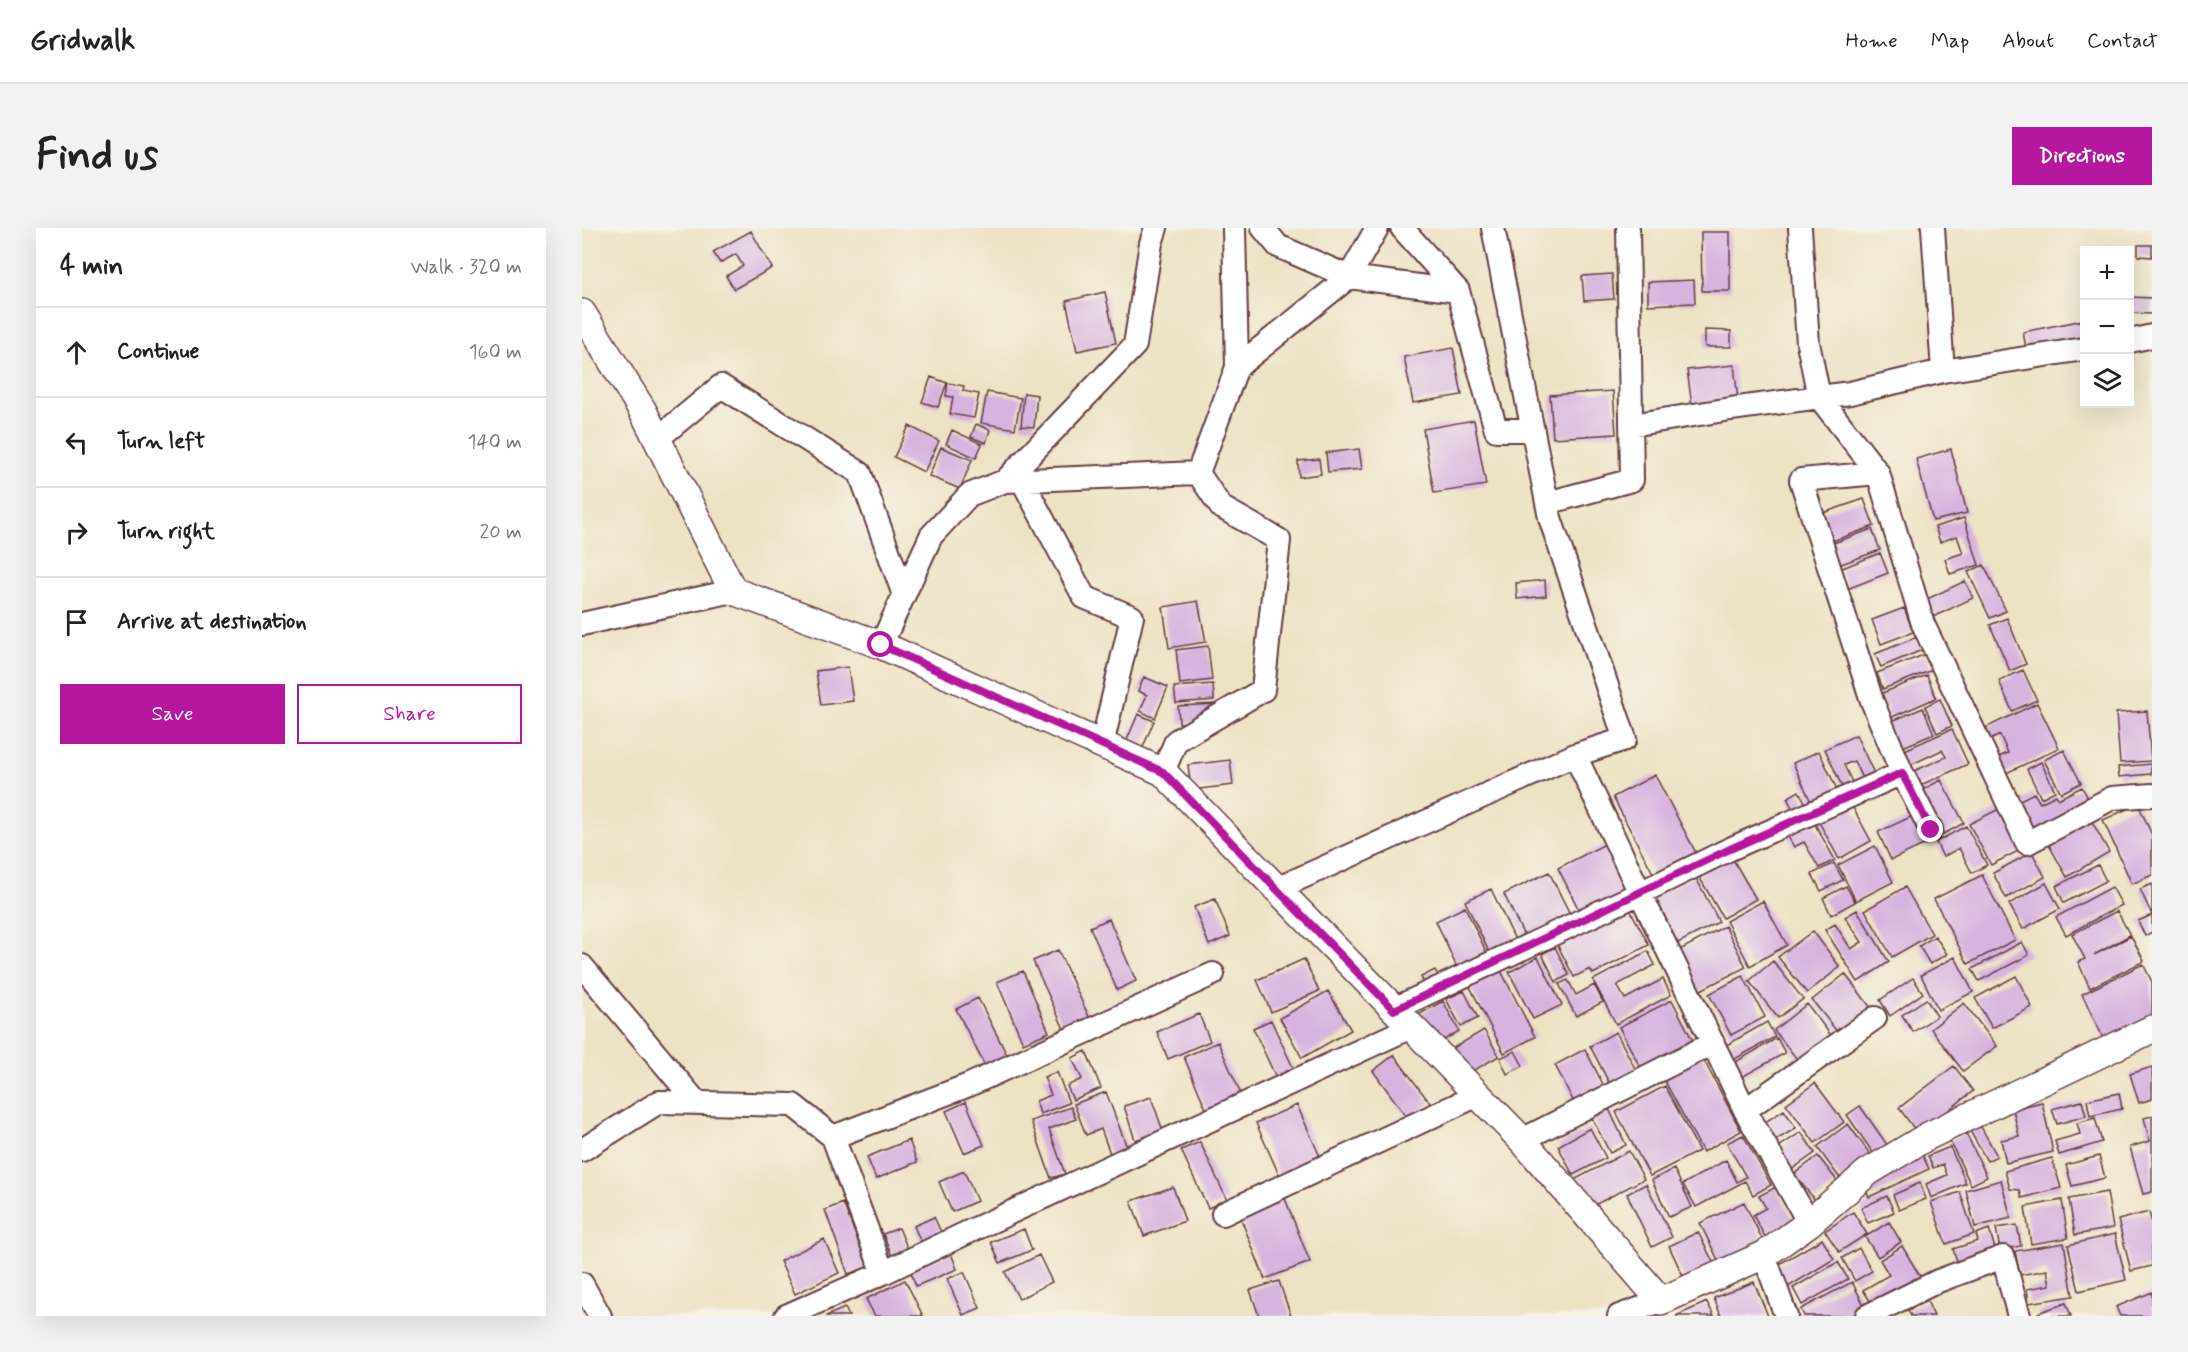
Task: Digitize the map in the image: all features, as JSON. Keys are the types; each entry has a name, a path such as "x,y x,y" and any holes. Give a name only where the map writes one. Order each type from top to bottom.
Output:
{"street":[{"path":"1014,481 1135,345 1151,243 1156,228"},
{"path":"1263,228 1278,246 1349,277 1458,291"},
{"path":"1237,367 1349,277 1377,228"},
{"path":"1402,228 1458,291 1496,430 1533,430"},
{"path":"1276,889 1575,755 1625,739 1550,518 1493,228"},
{"path":"1547,503 1632,480 1628,228"},
{"path":"1800,228 1808,343 1819,397 1878,473 1923,624 2027,843 2112,798 2152,795"},
{"path":"1933,228 1943,371"},
{"path":"1198,473 1237,367 1236,229"},
{"path":"582,313 643,411 733,591"},
{"path":"2134,340 2152,336"},
{"path":"1631,426 1731,409 1850,393 1943,371 2080,350"},
{"path":"657,440 721,386 860,473 904,595"},
{"path":"881,645 931,536 969,495 1014,481 1198,473"},
{"path":"1163,772 1176,741 1263,690 1279,540 1221,507 1198,473"},
{"path":"1878,473 1801,480 1872,701 1902,773 1931,830"},
{"path":"1014,481 1084,597 1132,617 1102,745"},
{"path":"582,624 733,591 881,645 1163,772 1522,1140 1661,1301"},
{"path":"1575,755 1745,1110 1809,1223"},
{"path":"786,1316 883,1273 1403,1018 1640,893 1730,849 1902,773"},
{"path":"582,966 697,1103"},
{"path":"833,1137 969,1085 1213,974"},
{"path":"1745,1110 1875,1018"},
{"path":"1619,1316 1661,1301 1764,1254 1809,1223 1868,1172 1928,1136 2152,1029"},
{"path":"1522,1140 1713,1043"},
{"path":"1223,1214 1478,1095"},
{"path":"582,1150 659,1102 793,1105 833,1137 883,1273"},
{"path":"1764,1254 1786,1316"},
{"path":"1868,1316 1938,1281 2003,1257 2019,1316"},
{"path":"582,1284 600,1316"}],"building":[{"path":"751,231 772,268 734,289 726,276 743,266 736,254 720,263 713,252"},
{"path":"1701,232 1730,232 1730,291 1702,291"},
{"path":"2138,245 2152,245 2152,257 2138,256"},
{"path":"1612,274 1614,299 1584,301 1582,276"},
{"path":"1694,280 1695,303 1648,305 1648,282"},
{"path":"1105,292 1116,343 1077,351 1066,301"},
{"path":"2134,297 2152,298 2152,314 2134,313"},
{"path":"2080,321 2080,343 2027,353 2023,332"},
{"path":"1705,330 1731,331 1731,347 1705,347"},
{"path":"1453,348 1462,395 1413,403 1404,357"},
{"path":"1734,365 1738,400 1692,405 1687,370"},
{"path":"931,377 947,383 938,407 922,402"},
{"path":"948,383 964,386 963,391 979,394 974,418 950,414 953,397 946,396"},
{"path":"1613,391 1616,434 1553,438 1550,395"},
{"path":"987,392 1021,398 1015,429 981,423"},
{"path":"1024,393 1037,395 1034,427 1021,426"},
{"path":"1474,420 1486,485 1434,493 1423,429"},
{"path":"976,424 990,430 986,443 971,437"},
{"path":"909,426 939,441 924,472 894,457"},
{"path":"952,430 982,444 976,458 946,444"},
{"path":"941,447 972,460 960,489 929,476"},
{"path":"1359,449 1362,469 1328,472 1326,453"},
{"path":"1951,449 1967,513 1933,521 1916,459"},
{"path":"1319,459 1321,474 1299,477 1298,461"},
{"path":"1864,499 1874,526 1827,543 1817,515"},
{"path":"1964,518 1979,565 1950,574 1945,559 1963,553 1957,536 1940,542 1935,527"},
{"path":"1872,529 1880,550 1836,566 1828,545"},
{"path":"1880,553 1888,573 1847,589 1840,569"},
{"path":"1984,565 2006,611 1990,618 1968,572"},
{"path":"1545,580 1546,596 1517,599 1516,583"},
{"path":"1965,581 1973,598 1931,618 1923,601"},
{"path":"1198,601 1206,642 1169,648 1163,607"},
{"path":"1904,608 1913,632 1881,644 1872,620"},
{"path":"2007,618 2026,664 2010,671 1990,625"},
{"path":"1917,637 1922,650 1881,667 1875,654"},
{"path":"1208,646 1212,680 1180,684 1176,650"},
{"path":"1926,654 1932,670 1883,689 1877,673"},
{"path":"848,667 853,701 821,705 816,671"},
{"path":"2023,670 2037,700 2012,711 1999,681"},
{"path":"1927,675 1936,698 1890,718 1880,694"},
{"path":"1144,677 1168,687 1155,718 1140,711 1147,695 1138,691"},
{"path":"1213,684 1214,700 1176,703 1174,687"},
{"path":"1940,699 1952,726 1937,733 1925,706"},
{"path":"2037,703 2059,748 2002,775 1994,759 2008,753 2000,735 1984,743 1979,731"},
{"path":"1219,704 1220,722 1179,723 1178,706"},
{"path":"1923,708 1934,734 1898,749 1887,723"},
{"path":"2147,711 2151,761 2120,763 2116,713"},
{"path":"1138,714 1154,721 1140,754 1124,747"},
{"path":"1952,729 1968,764 1914,788 1907,774 1946,757 1942,750 1904,768 1898,753"},
{"path":"1856,735 1877,780 1865,785 1854,761 1844,765 1855,789 1845,793 1825,749"},
{"path":"2064,750 2081,783 2061,793 2044,760"},
{"path":"1819,751 1839,794 1813,806 1793,763"},
{"path":"1230,760 1233,785 1191,790 1188,765"},
{"path":"2041,762 2055,791 2041,798 2027,769"},
{"path":"2151,764 2151,774 2119,777 2118,767"},
{"path":"1655,775 1696,853 1654,875 1613,797"},
{"path":"1941,780 1964,823 1938,837 1916,793"},
{"path":"2082,787 2091,804 2029,837 2012,804 2034,793 2040,803 2056,795 2058,799"},
{"path":"1799,791 1807,806 1795,813 1787,798"},
{"path":"1851,804 1871,841 1839,859 1819,822"},
{"path":"2138,804 2152,835 2152,875 2132,884 2103,820"},
{"path":"2003,807 2024,848 1991,865 1969,824"},
{"path":"2087,813 2109,852 2067,877 2045,838"},
{"path":"1915,815 1928,843 1891,860 1878,832"},
{"path":"1812,819 1835,860 1819,868 1804,842 1794,847 1786,833"},
{"path":"1966,826 1987,865 1972,873 1959,848 1943,857 1936,842"},
{"path":"1607,843 1631,892 1582,916 1558,868"},
{"path":"1875,846 1893,882 1856,901 1838,865"},
{"path":"2032,852 2045,877 2006,898 1993,873"},
{"path":"1731,856 1756,899 1723,918 1698,875"},
{"path":"1834,863 1843,880 1821,891 1812,874"},
{"path":"2098,865 2106,881 2064,903 2056,886"},
{"path":"1549,872 1572,918 1526,940 1504,894"},
{"path":"1982,875 2015,940 1968,964 1934,899"},
{"path":"1695,876 1719,922 1672,946 1648,900"},
{"path":"2046,883 2060,909 2023,929 2009,904"},
{"path":"2152,884 2152,915 2140,889"},
{"path":"1846,886 1855,902 1831,915 1823,898"},
{"path":"1905,887 1932,934 1892,957 1865,910"},
{"path":"2112,887 2122,905 2066,935 2056,917"},
{"path":"1491,889 1517,944 1491,956 1465,901"},
{"path":"1215,899 1230,936 1209,945 1194,907"},
{"path":"1763,901 1787,945 1750,966 1726,921"},
{"path":"1627,904 1649,945 1593,974 1590,969 1574,977 1556,942"},
{"path":"1465,907 1489,958 1459,972 1436,921"},
{"path":"1857,910 1889,962 1858,982 1825,930 1835,924 1851,949 1862,942 1845,917"},
{"path":"2117,911 2130,935 2094,955 2131,936 2144,961 2090,988 2078,962 2085,959 2072,934"},
{"path":"2152,915 2152,932 2145,936 2138,921"},
{"path":"1109,919 1136,981 1117,990 1090,927"},
{"path":"1725,926 1746,967 1695,993 1674,953"},
{"path":"1813,931 1840,967 1807,993 1778,957"},
{"path":"1935,936 1947,954 1930,964 1919,946"},
{"path":"2022,942 2029,955 1979,981 1972,969"},
{"path":"1555,947 1569,975 1556,982 1542,954"},
{"path":"1058,950 1089,1017 1064,1029 1033,961"},
{"path":"1648,951 1655,965 1617,985 1625,999 1663,979 1671,995 1616,1024 1593,980"},
{"path":"1538,957 1562,1005 1533,1019 1509,972"},
{"path":"1955,957 1973,992 1938,1010 1921,975"},
{"path":"1304,959 1319,991 1271,1012 1257,980"},
{"path":"1773,961 1803,999 1778,1018 1749,981"},
{"path":"2143,964 2152,982 2152,1024 2107,1046 2082,994"},
{"path":"1500,969 1535,1037 1504,1053 1469,985"},
{"path":"1435,970 1440,979 1426,987 1421,977"},
{"path":"1023,971 1049,1032 1023,1043 997,982"},
{"path":"1845,974 1871,1008 1839,1034 1812,1000"},
{"path":"1743,976 1765,1017 1731,1035 1709,994"},
{"path":"2016,976 2032,1007 1992,1028 1975,998"},
{"path":"1913,978 1923,993 1890,1016 1880,1000"},
{"path":"1568,980 1576,995 1594,985 1603,1002 1576,1016 1559,984"},
{"path":"1328,991 1351,1030 1302,1058 1280,1018"},
{"path":"1464,991 1478,1018 1461,1027 1446,999"},
{"path":"978,998 1007,1055 985,1066 956,1009"},
{"path":"1926,999 1937,1016 1913,1032 1902,1015"},
{"path":"1672,1000 1696,1047 1644,1074 1619,1027"},
{"path":"1443,1001 1459,1031 1434,1046 1418,1015"},
{"path":"1964,1003 1997,1046 1963,1071 1931,1029"},
{"path":"1807,1004 1833,1038 1800,1063 1774,1030"},
{"path":"1199,1014 1210,1041 1168,1059 1157,1032"},
{"path":"1271,1020 1297,1076 1279,1084 1253,1028"},
{"path":"1767,1022 1775,1037 1731,1061 1723,1047"},
{"path":"1484,1030 1499,1056 1462,1077 1448,1051"},
{"path":"1616,1032 1639,1076 1613,1090 1590,1046"},
{"path":"1777,1038 1785,1053 1740,1078 1732,1064"},
{"path":"1218,1042 1244,1101 1209,1116 1184,1057"},
{"path":"1585,1049 1607,1092 1577,1108 1555,1065"},
{"path":"1086,1051 1101,1088 1073,1100 1067,1086 1082,1079 1072,1058"},
{"path":"1515,1051 1523,1066 1507,1074 1500,1058"},
{"path":"1699,1051 1741,1131 1703,1152 1660,1072"},
{"path":"1394,1055 1430,1103 1408,1119 1373,1071"},
{"path":"1954,1066 1973,1091 1918,1134 1899,1108"},
{"path":"2152,1067 2152,1099 2139,1103 2130,1074"},
{"path":"1057,1072 1069,1103 1040,1114 1036,1101 1051,1095 1044,1077"},
{"path":"1815,1083 1844,1122 1815,1143 1786,1104"},
{"path":"1665,1086 1699,1151 1650,1176 1616,1112"},
{"path":"1106,1092 1128,1150 1111,1156 1101,1129 1086,1135 1074,1104"},
{"path":"2119,1093 2122,1109 2090,1116 2087,1100"},
{"path":"1151,1097 1163,1131 1135,1140 1124,1106"},
{"path":"2082,1101 2086,1116 2057,1124 2052,1109"},
{"path":"966,1102 984,1145 964,1153 946,1111"},
{"path":"2042,1102 2053,1152 2006,1163 2001,1140 2019,1136 2013,1109"},
{"path":"1297,1105 1322,1161 1281,1179 1256,1123"},
{"path":"1860,1106 1888,1146 1875,1156 1847,1115"},
{"path":"1071,1107 1076,1119 1049,1129 1065,1174 1051,1178 1031,1121"},
{"path":"1609,1109 1626,1145 1610,1153 1592,1118"},
{"path":"1784,1110 1796,1128 1773,1142 1762,1124"},
{"path":"2152,1116 2152,1192 2143,1194 2130,1147 2150,1141 2144,1118"},
{"path":"2095,1118 2102,1142 2059,1155 2055,1141 2080,1134 2077,1123"},
{"path":"1979,1123 1997,1156 1987,1161 1969,1129"},
{"path":"1848,1124 1873,1158 1842,1181 1817,1147"},
{"path":"1590,1128 1606,1158 1573,1175 1558,1146"},
{"path":"1801,1132 1815,1153 1791,1170 1776,1149"},
{"path":"1966,1133 1987,1177 1971,1185 1950,1141"},
{"path":"1743,1135 1771,1185 1753,1195 1745,1181 1696,1207 1683,1184 1726,1160 1737,1182 1746,1177 1727,1143"},
{"path":"909,1140 917,1162 876,1179 867,1157"},
{"path":"1200,1142 1227,1200 1208,1208 1181,1150"},
{"path":"1950,1147 1966,1183 1931,1198 1926,1184 1947,1175 1943,1164 1933,1168 1928,1156"},
{"path":"1629,1151 1644,1179 1587,1209 1572,1181"},
{"path":"1922,1154 1929,1169 1869,1197 1862,1181"},
{"path":"1818,1156 1838,1182 1815,1200 1794,1174"},
{"path":"2099,1156 2105,1178 2072,1186 2066,1165"},
{"path":"2052,1158 2061,1188 2022,1198 2020,1190 2010,1189 2005,1171"},
{"path":"1674,1169 1692,1207 1669,1217 1652,1180"},
{"path":"964,1171 977,1201 952,1212 939,1182"},
{"path":"2001,1180 2011,1218 1975,1227 1966,1190"},
{"path":"1920,1183 1926,1199 1899,1210 1893,1195"},
{"path":"1646,1184 1672,1237 1652,1247 1627,1194"},
{"path":"1173,1187 1185,1221 1144,1236 1131,1201"},
{"path":"1776,1187 1797,1226 1768,1242 1753,1215 1766,1208 1759,1196"},
{"path":"1960,1192 1974,1234 1946,1244 1931,1202"},
{"path":"2107,1192 2113,1228 2075,1235 2069,1199"},
{"path":"1284,1196 1310,1262 1265,1279 1239,1214"},
{"path":"1887,1196 1894,1212 1868,1223 1861,1208"},
{"path":"2062,1200 2068,1238 2031,1244 2025,1207"},
{"path":"1744,1202 1764,1243 1720,1264 1700,1223"},
{"path":"843,1203 868,1267 848,1274 825,1210"},
{"path":"1853,1212 1867,1234 1839,1252 1825,1231"},
{"path":"2149,1212 2152,1223 2152,1266 2131,1271 2118,1220"},
{"path":"934,1217 943,1236 922,1245 914,1226"},
{"path":"1889,1222 1901,1242 1878,1257 1865,1237"},
{"path":"2017,1225 2021,1246 2000,1250 1996,1228"},
{"path":"899,1228 911,1257 895,1263 883,1234"},
{"path":"1024,1229 1032,1250 1000,1263 991,1242"},
{"path":"1989,1229 1997,1255 1959,1267 1953,1249 1978,1241 1976,1234"},
{"path":"1698,1232 1715,1266 1685,1280 1669,1246"},
{"path":"2115,1234 2126,1280 2079,1291 2068,1245"},
{"path":"824,1239 839,1273 795,1294 780,1261"},
{"path":"1822,1239 1834,1259 1788,1287 1776,1266"},
{"path":"2064,1243 2073,1296 2029,1303 2027,1289 2050,1285 2047,1270 2020,1275 2015,1251"},
{"path":"1902,1246 1921,1278 1874,1307 1863,1290 1889,1275 1880,1260"},
{"path":"1859,1248 1872,1271 1855,1281 1842,1258"},
{"path":"951,1253 957,1269 916,1286 910,1270"},
{"path":"1039,1255 1052,1282 1019,1299 1005,1272"},
{"path":"1838,1262 1848,1279 1802,1305 1793,1288"},
{"path":"964,1272 980,1308 963,1315 947,1279"},
{"path":"905,1280 923,1316 875,1316 866,1299"},
{"path":"1279,1281 1291,1316 1259,1316 1250,1290"},
{"path":"1754,1282 1768,1316 1721,1316 1714,1298"},
{"path":"1852,1282 1866,1309 1852,1316 1804,1316 1801,1309"},
{"path":"2152,1292 2152,1316 2120,1316 2116,1307"},
{"path":"1927,1301 1934,1316 1911,1316 1908,1310"},
{"path":"1707,1302 1714,1316 1676,1316"},
{"path":"2066,1303 2071,1316 2039,1316 2038,1313"},
{"path":"845,1308 849,1316 826,1316"}],"route":[{"path":"881,645 1163,772 1394,1010 1730,849 1902,773 1931,830"}]}
